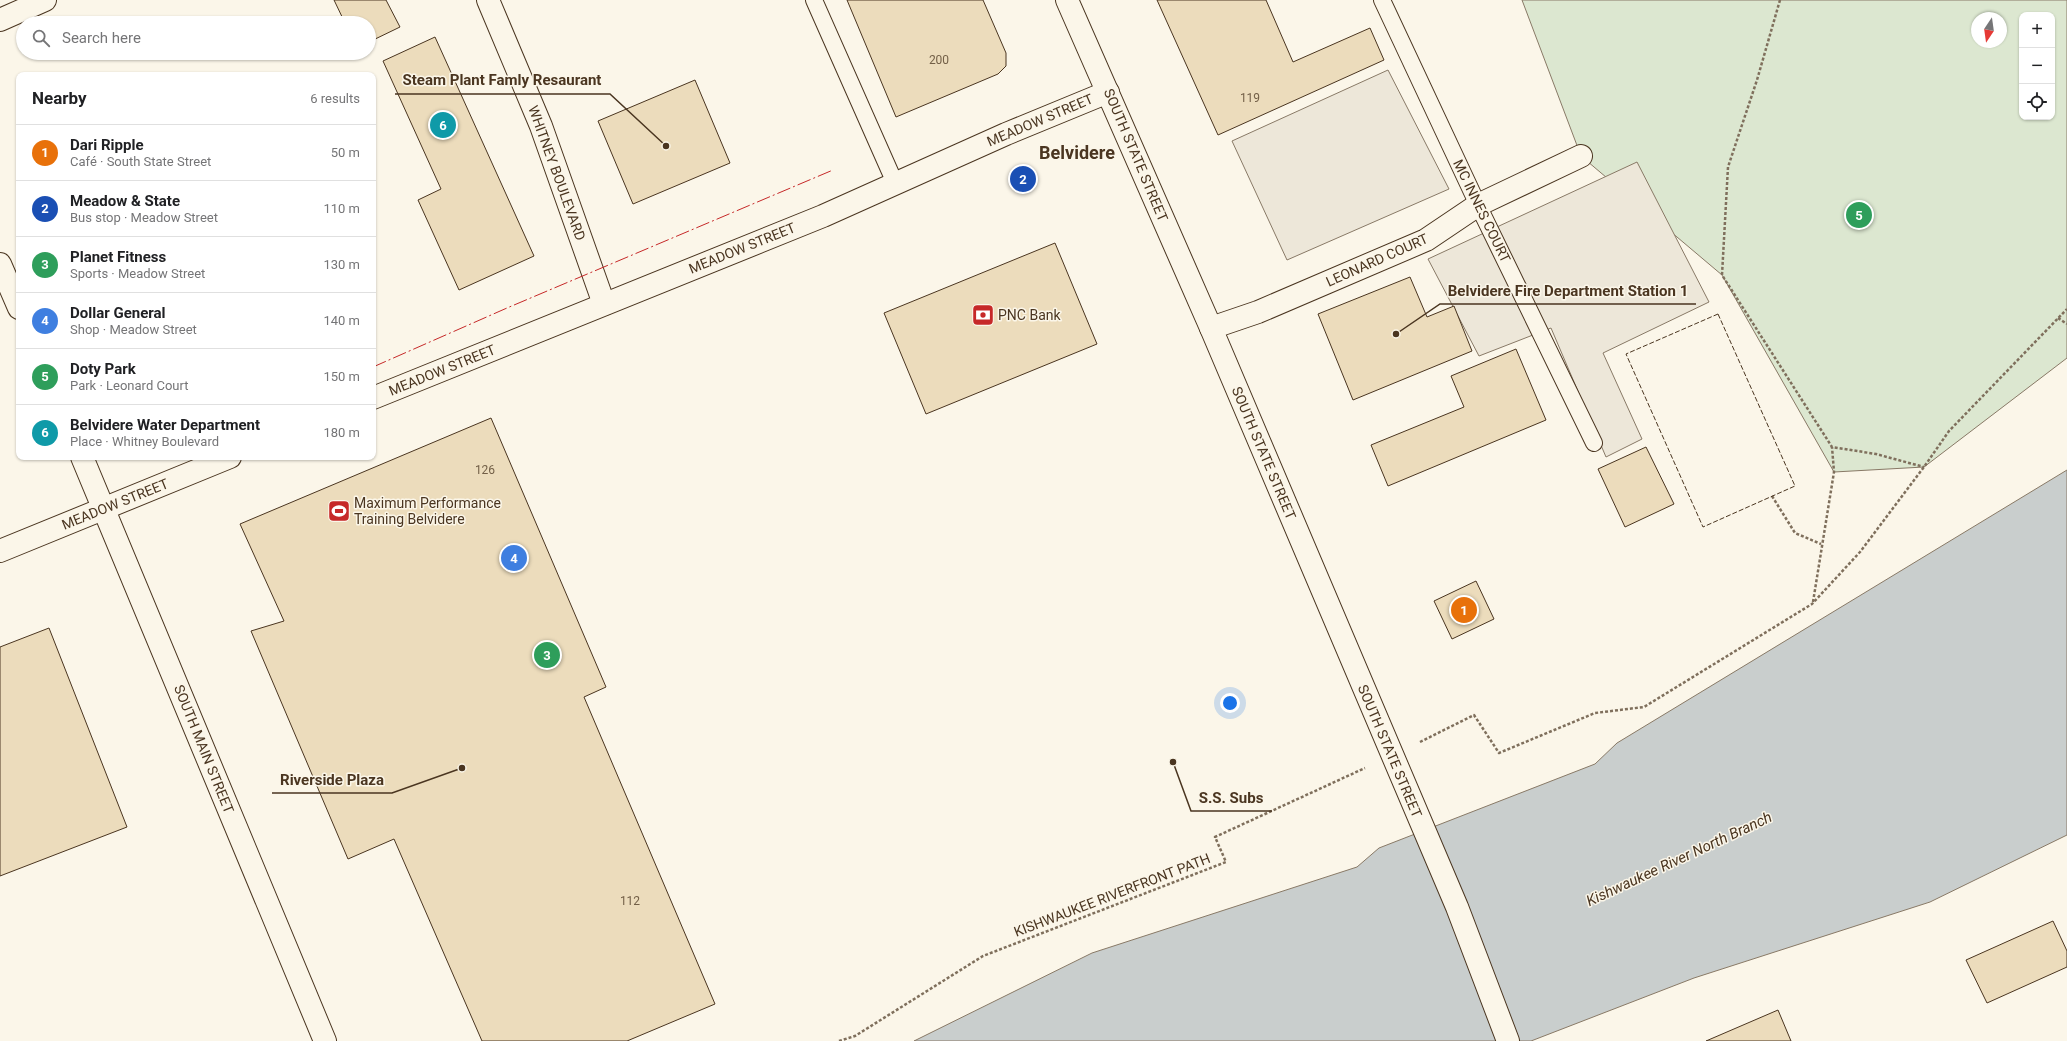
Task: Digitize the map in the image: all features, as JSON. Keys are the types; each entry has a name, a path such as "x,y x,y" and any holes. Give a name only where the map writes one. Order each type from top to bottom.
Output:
{"street":[{"path":"0,20 45,0"},
{"name":"WHITNEY BOULEVARD","path":"488,0 541,126 604,304"},
{"name":"SOUTH STATE STREET","path":"1067,0 1211,328 1457,907 1508,1041"},
{"name":"MEADOW STREET","path":"376,397 823,216 1006,134 1108,92"},
{"name":"LEONARD COURT","path":"1211,328 1258,312 1426,240 1478,205 1580,156"},
{"path":"0,264 16,301"},
{"name":"SOUTH MAIN STREET","path":"83,460 325,1041"},
{"name":"MEADOW STREET","path":"0,551 223,460"}],"lane":[{"path":"814,0 895,183"},
{"name":"MC INNES COURT","path":"1382,0 1478,205 1594,443"}],"path":[{"path":"1780,0 1757,80 1728,167 1722,275 1832,447 1834,472 1812,604"},
{"name":"KISHWAUKEE RIVERFRONT PATH","path":"840,1041 855,1036 982,956 1226,862 1215,837 1394,761 1474,715 1499,752 1595,713 1644,707 1812,604 1860,552 1949,432 2067,309"},
{"path":"2058,318 2067,324"},
{"path":"1832,447 1876,454 1924,467"},
{"path":"1772,496 1795,533 1821,544"}],"green space":[{"path":"1522,0 2067,0 2067,358 1924,467 1834,472 1722,275 1581,156"}],"shaded area":[{"path":"1388,70 1449,189 1287,260 1232,141"},
{"path":"1637,162 1709,302 1603,353 1642,439 1606,457 1551,328 1479,356 1428,259"}],"water":[{"name":"Kishwaukee River North Branch","path":"2067,470 2067,835 1930,902 1694,978 1531,1041 914,1041 1092,953 1357,867 1379,848 1595,764 1617,743"}],"building":[{"path":"334,0 386,0 400,27 376,39 376,16 342,16"},
{"path":"847,0 983,0 1006,53 1006,66 998,74 896,117"},
{"path":"1157,0 1266,0 1293,62 1370,28 1384,60 1218,135"},
{"path":"435,37 534,256 459,290 418,200 441,189 383,61"},
{"path":"695,80 730,163 633,204 598,121"},
{"path":"1055,243 1097,344 926,414 884,313"},
{"path":"1410,277 1427,317 1454,306 1472,351 1353,400 1318,314"},
{"path":"1516,349 1546,420 1388,486 1371,445 1464,407 1451,376"},
{"path":"491,418 606,687 584,697 715,1004 627,1041 482,1041 394,839 348,859 251,631 284,621 240,524"},
{"path":"1646,447 1674,504 1625,527 1598,469"},
{"path":"1476,581 1494,619 1452,639 1434,601"},
{"path":"49,628 127,827 0,876 0,647"},
{"path":"2053,921 2067,951 2067,967 1987,1003 1966,960"},
{"path":"1778,1010 1791,1041 1706,1041"}],"fence":[{"path":"1718,314 1795,486 1703,527 1626,354 1718,314"}],"power":[{"path":"376,366 507,308 833,170"}],"place":[{"name":"Belvidere Water Department","path":"443,125"},
{"name":"Steam Plant Famly Resaurant","path":"666,146"},
{"name":"Meadow & State","path":"1023,179"},
{"name":"Doty Park","path":"1859,215"},
{"name":"PNC Bank","path":"983,315"},
{"name":"Belvidere Fire Department Station 1","path":"1396,334"},
{"name":"Maximum Performance Training Belvidere","path":"339,511"},
{"name":"Dollar General","path":"514,558"},
{"name":"Dari Ripple","path":"1464,610"},
{"name":"Planet Fitness","path":"547,655"},
{"name":"S.S. Subs","path":"1173,762"},
{"name":"Riverside Plaza","path":"462,768"}],"district":[{"name":"Belvidere","path":"1077,152"}]}
